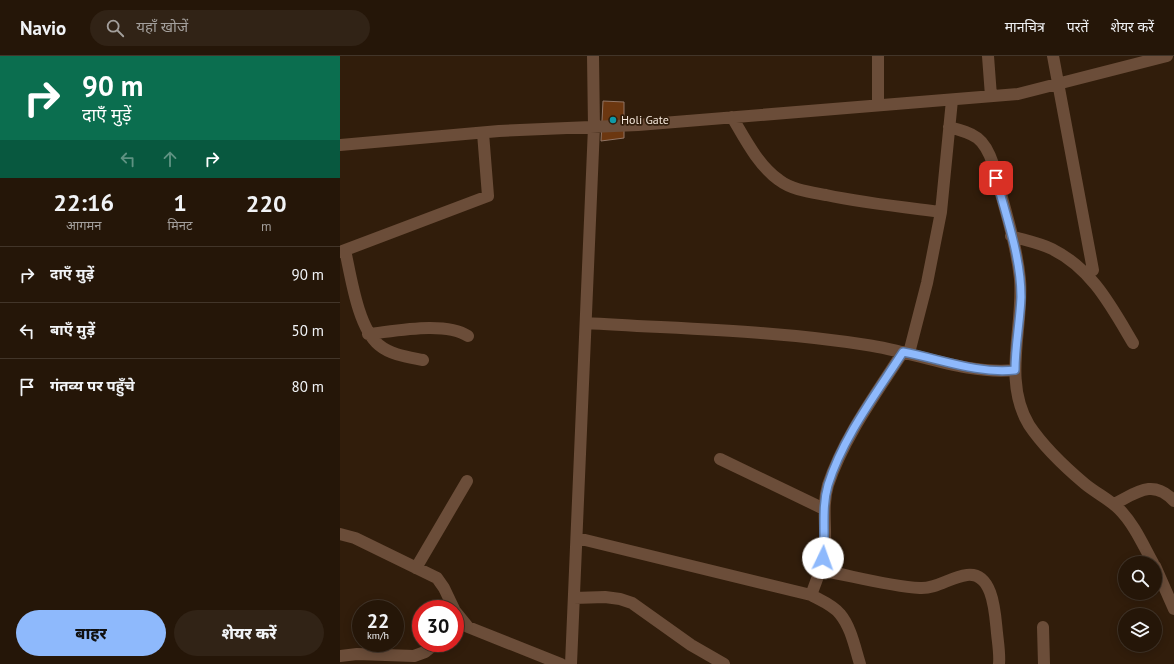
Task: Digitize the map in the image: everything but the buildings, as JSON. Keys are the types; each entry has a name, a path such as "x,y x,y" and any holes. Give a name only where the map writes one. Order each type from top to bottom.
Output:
{"street":[{"path":"571,664 594,127 593,56"},
{"path":"878,56 878,106"},
{"path":"988,56 991,96"},
{"path":"1053,56 1093,270"},
{"path":"340,145 483,133 732,117 1018,94 1167,56"},
{"path":"810,595 820,570 825,544 824,509 828,486 838,460 858,422 906,353 927,283 941,212 952,100"},
{"path":"732,117 752,151 765,167 780,181 795,188 854,201 941,212"},
{"path":"950,127 973,133 988,149 1018,263 1021,297 1015,370 1021,406 1029,424 1050,450 1084,483 1114,504 1132,526 1150,556"},
{"path":"423,360 402,356 387,350 379,345 368,334 342,251 488,196 483,133"},
{"path":"1011,236 1051,248 1070,259 1088,275 1105,295 1133,343"},
{"path":"586,323 823,339 867,345 986,370 1015,370"},
{"path":"368,334 443,327 460,331 468,336"},
{"path":"720,459 824,509"},
{"path":"416,568 467,481"},
{"path":"1114,504 1141,490 1153,488 1162,491 1174,501"},
{"path":"340,534 355,538 437,578 444,588 449,600"},
{"path":"577,538 810,595 828,604 840,613 851,635 860,664"},
{"path":"820,570 921,588 931,587 965,575 980,577 991,594 995,617 999,664"},
{"path":"1162,582 1174,609"},
{"path":"574,598 605,597 620,599 632,603 691,645 724,664"},
{"path":"464,624 468,627 561,664"},
{"path":"1043,627 1044,664"},
{"path":"340,656 357,654 414,656 425,652"}],"place":[{"name":"Holi Gate","path":"613,120"}],"route":[{"path":"823,558 825,544 824,509 828,486 838,460 858,422 903,352 961,366 986,370 1015,370 1021,297 1020,279 1018,263 996,178"}]}
